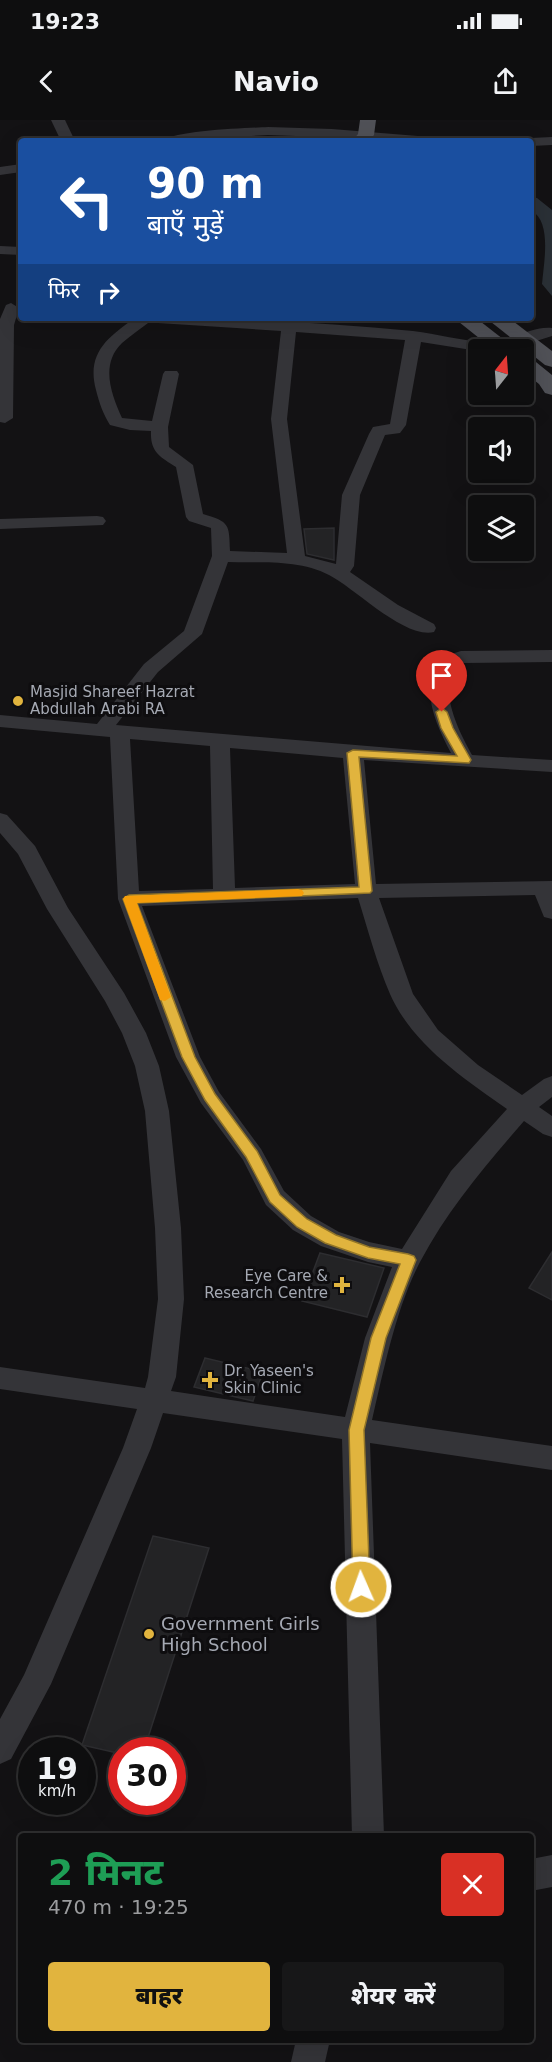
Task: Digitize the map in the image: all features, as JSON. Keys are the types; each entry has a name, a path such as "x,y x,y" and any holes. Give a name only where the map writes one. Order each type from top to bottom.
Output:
{"main road":[{"path":"476,321 497,326 526,339"},
{"path":"534,345 552,361"},
{"path":"534,370 546,380 552,390"}],"street":[{"path":"58,120 67,138"},
{"path":"188,138 225,132 278,136 360,132 407,138"},
{"path":"534,142 552,141"},
{"path":"0,171 18,168"},
{"path":"0,250 18,251"},
{"path":"5,418 6,325 11,308"},
{"path":"534,320 551,332"},
{"path":"141,321 109,347 100,368 99,378 116,421 130,425 160,427"},
{"path":"245,321 290,327 414,336 468,344"},
{"path":"437,340 497,326"},
{"path":"290,327 282,375 279,419 297,561"},
{"path":"531,339 551,332"},
{"path":"340,573 345,566 351,495 377,434 397,427 414,336"},
{"path":"171,374 160,427 162,452 184,465 193,515 197,519 216,523 220,527 221,556 193,634 151,668 111,730 129,899 188,1057 210,1097 252,1155 275,1198 302,1223 330,1239 368,1252 408,1260"},
{"path":"0,524 97,521"},
{"path":"221,556 297,561 323,566 340,573 403,618 427,628"},
{"path":"465,760 447,728 442,712 440,675 446,662 461,657 552,656"},
{"path":"0,721 353,753 552,766"},
{"path":"220,740 224,895"},
{"path":"353,753 366,891 402,995 430,1036 470,1071 552,1128"},
{"path":"0,820 27,851 63,916 116,999 134,1033 147,1066 157,1112 168,1228 171,1299 162,1377 155,1401 36,1684 0,1749"},
{"path":"129,899 366,891 547,889 552,912"},
{"path":"368,1833 356,1430 378,1338 408,1260 460,1178 521,1108 552,1085"},
{"path":"0,1378 552,1458"},
{"path":"534,1874 552,1870"},
{"path":"308,2062 312,2043"}],"shaded area":[{"path":"534,198 552,210 552,296 542,284 545,243 542,223 534,213"}],"building":[{"path":"334,528 334,560 307,554 304,529"},
{"path":"552,1252 552,1300 529,1288"},
{"path":"320,1253 384,1268 367,1317 302,1301"},
{"path":"205,1358 263,1372 253,1401 194,1387"},
{"path":"153,1536 209,1548 148,1737 108,1737 108,1751 96,1748 96,1737 85,1737"}],"slow traffic":[{"path":"165,997 129,899 298,893"}],"place":[{"name":"Masjid Shareef Hazrat Abdullah Arabi RA","path":"18,701"},
{"name":"Eye Care & Research Centre","path":"342,1285"},
{"name":"Dr. Yaseen's Skin Clinic","path":"210,1380"},
{"name":"Government Girls High School","path":"149,1634"}],"route":[{"path":"361,1587 356,1430 378,1338 408,1260 368,1252 330,1239 302,1223 275,1198 252,1155 210,1097 188,1057 129,899 366,891 353,753 465,760 447,728 442,712"}]}
